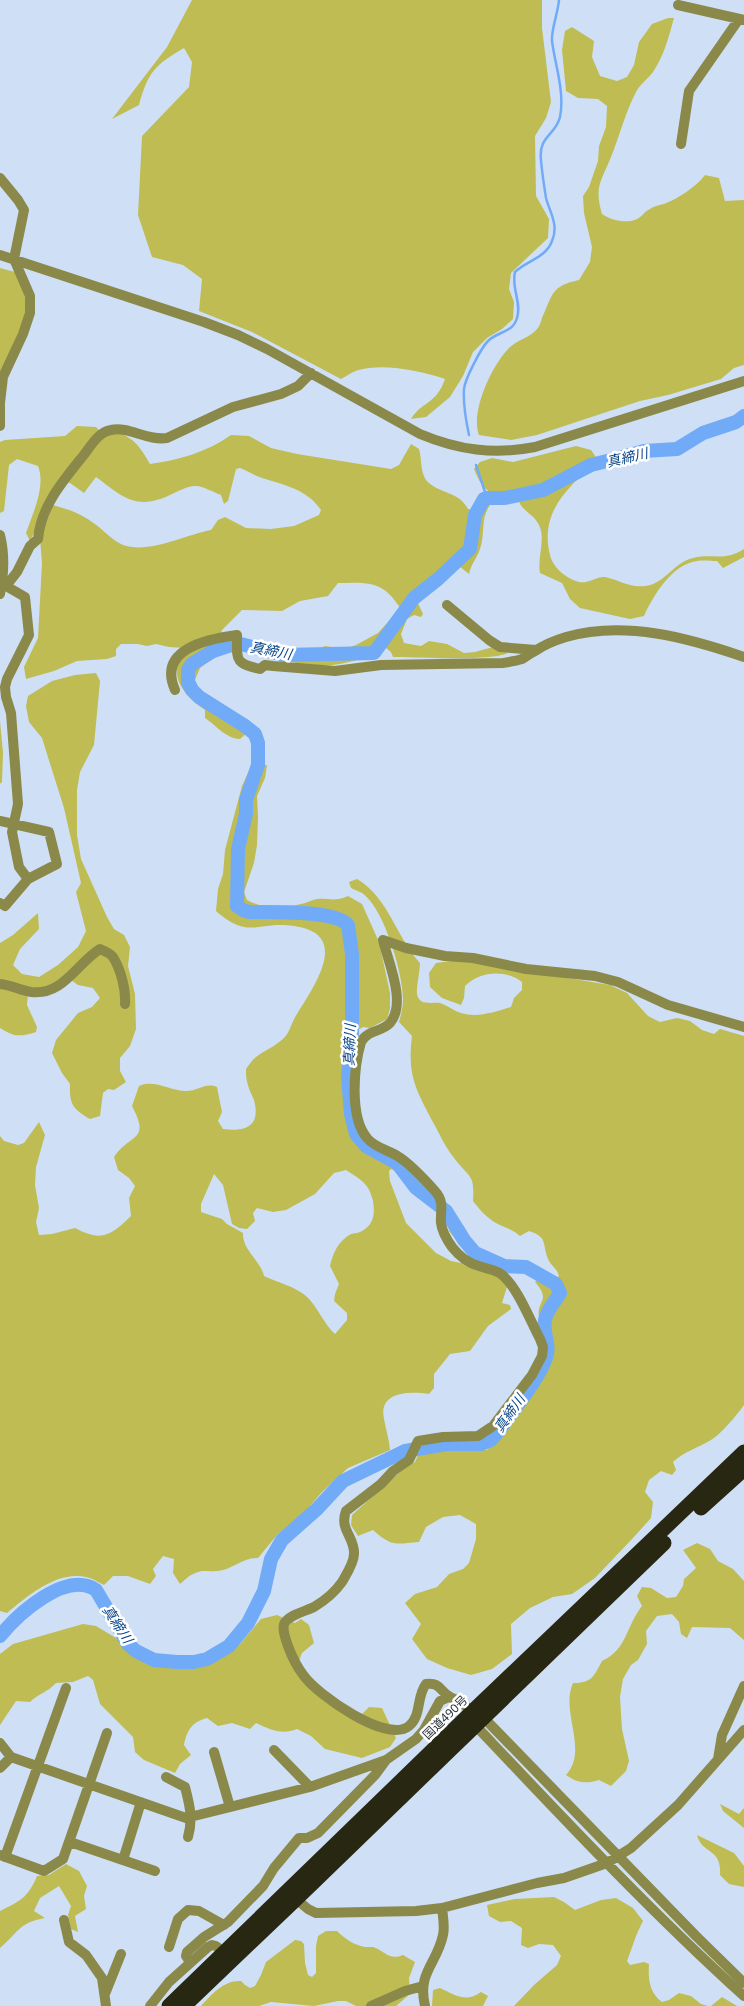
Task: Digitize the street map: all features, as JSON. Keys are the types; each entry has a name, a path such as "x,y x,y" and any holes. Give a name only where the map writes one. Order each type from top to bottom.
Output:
{"highway":[{"name":"国道490号","path":"477,1719 744,1452"},
{"name":"国道490号","path":"184,2006 292,1895 744,1469"},
{"name":"国道490号","path":"169,2006 223,1952 292,1895"}],"street":[{"path":"678,5 742,20 689,91 681,144"},
{"path":"0,178 24,210 14,259 30,296 30,313 23,334 3,377 0,426"},
{"path":"0,255 204,322 267,349 420,434 443,444 479,451 522,450 555,442 744,382"},
{"path":"2,587 17,572 30,546 38,540 39,526 56,490 99,435 110,430 124,430 152,439 167,438 233,407 282,394 298,386 311,373"},
{"path":"0,535 4,558 2,587"},
{"path":"2,587 26,597 29,634 7,679 5,688 11,713 18,804 12,832 19,867 28,879"},
{"path":"447,605 500,647 536,650"},
{"path":"175,690 170,680 170,669 178,656 189,648 204,642 237,635 238,659 243,665 260,669 265,666 273,666 335,671 381,665 503,663 522,659 536,650 565,637 613,630 677,638 709,645 744,656"},
{"path":"0,821 49,832 57,864 28,879 5,906 0,903"},
{"path":"744,1027 668,1005 618,982 595,976 526,969 473,958 445,956 406,948 383,940 395,985 396,1010 391,1022 367,1035 361,1042 356,1076 356,1113 362,1130 373,1144 400,1157 435,1191 440,1199 442,1210 442,1231 451,1246 463,1258 500,1273 508,1281 543,1347 542,1356 532,1375 493,1426 478,1436 443,1437 418,1441 410,1460 392,1471 380,1484 346,1511 344,1526 354,1551 354,1557 343,1580 338,1588 320,1603 284,1624 284,1632 292,1658 305,1677 323,1695 344,1710 385,1728 399,1730 408,1726 415,1718 419,1708 420,1696 426,1684 433,1684 439,1687 449,1697 460,1702 619,1856 744,1983"},
{"path":"0,984 33,992 54,988 64,982 82,962 100,949 110,954 113,958 123,985 125,1004"},
{"path":"718,1760 722,1736 744,1686"},
{"path":"66,1688 39,1767 3,1856 44,1871 63,1860 107,1733"},
{"path":"0,1743 11,1758 186,1818 310,1787 386,1760 416,1739 424,1730 440,1701 449,1697"},
{"path":"477,1719 607,1863 684,1941 744,1996"},
{"path":"292,1895 316,1913 416,1911 442,1908 564,1878 607,1863 638,1842 678,1805 744,1730"},
{"path":"274,1750 310,1787"},
{"path":"214,1752 230,1807"},
{"path":"0,1768 11,1758"},
{"path":"190,1962 186,1956 187,1952 204,1937 224,1925 264,1886 274,1868 299,1838 307,1838 318,1833 375,1775 386,1760"},
{"path":"166,1777 185,1787 192,1810 188,1837"},
{"path":"123,1860 141,1802"},
{"path":"70,1842 155,1871"},
{"path":"426,2006 423,1986 424,1977 444,1932 442,1908"},
{"path":"169,1947 178,1919 188,1910 199,1911 224,1925"},
{"path":"64,1920 70,1942 86,1955 102,1978 106,2001"},
{"path":"150,2006 169,1982 212,1945 223,1952"},
{"path":"106,2001 120,1954"},
{"path":"370,2006 405,1991 423,1986"}],"shaded area":[{"path":"192,0 542,0 542,28 551,102 546,118 535,136 536,196 549,219 548,238 511,273 509,289 514,302 513,319 502,329 487,338 473,352 463,376 450,397 426,417 411,419 415,413 437,394 445,379 414,371 379,367 352,372 341,379 252,332 199,311 202,279 183,265 152,257 138,215 142,136 189,87 192,62 184,48 166,59 154,70 139,105 112,119 167,47"},
{"path":"668,18 674,18 666,46 657,66 638,89 629,108 600,184 600,205 602,214 609,218 623,221 635,220 652,208 664,204 692,188 705,175 719,178 725,201 744,200 744,365 734,368 721,379 668,395 640,401 537,435 511,440 479,435 477,425 480,402 484,389 502,356 509,348 538,328 554,292 563,285 579,280 590,262 592,247 584,213 583,196 589,187 598,161 599,146 606,127 607,106 598,99 578,98 566,91 562,50 565,31 572,27 594,41 592,57 600,76 617,81 627,77 634,65 639,42 652,24"},
{"path":"0,268 15,272 28,303 24,321 0,380"},
{"path":"77,426 96,427 104,436 111,431 125,436 135,442 150,464 192,454 212,446 231,435 249,436 271,448 297,454 391,469 399,465 411,444 419,449 423,473 431,485 459,499 468,509 477,511 486,502 494,501 486,512 482,543 469,574 459,566 437,577 416,599 423,614 421,617 414,615 407,619 401,634 404,643 421,646 429,641 447,644 464,653 493,647 509,652 489,657 472,658 393,657 386,648 366,657 324,666 299,664 290,660 292,653 316,650 325,646 344,649 356,645 378,633 402,609 391,596 378,586 365,583 338,583 328,596 300,601 282,611 242,610 222,630 218,643 224,649 200,668 195,680 201,693 248,732 240,739 225,734 205,718 205,710 195,703 182,688 177,677 177,671 185,648 156,644 147,646 121,644 116,649 116,656 107,659 77,661 54,671 26,679 24,667 38,638 42,563 40,538 53,505 83,516 119,543 133,547 155,546 211,530 218,520 225,517 246,528 271,529 294,526 319,515 321,510 302,492 259,477 240,468 236,469 228,501 224,504 221,495 198,486 185,488 158,500 139,502 122,496 96,477 84,493 70,483 59,480 30,541 26,533 40,491 38,466 17,459 9,465 4,511 0,513 0,442 5,440 65,436"},
{"path":"576,446 591,450 598,460 567,490 559,501 549,525 550,555 554,564 565,576 579,582 605,577 629,585 645,586 658,581 686,560 707,556 730,555 744,549 744,557 723,568 717,561 697,561 679,568 664,582 644,616 630,619 580,608 570,599 562,583 540,573 541,530 535,519 520,504 517,492 495,493 486,489 474,469 480,462 492,458 513,462"},
{"path":"96,673 100,681 94,745 80,772 77,790 77,835 81,859 107,917 114,929 124,935 130,947 128,966 135,994 136,1029 130,1046 120,1058 120,1071 126,1082 114,1090 108,1089 103,1093 100,1116 90,1119 73,1105 70,1096 70,1084 52,1053 56,1040 78,1013 92,1007 100,998 93,988 78,985 67,977 28,994 27,1005 37,1027 36,1032 26,1035 13,1035 5,1031 0,1028 0,943 13,935 38,913 39,929 20,949 13,965 22,974 39,977 58,965 78,947 86,931 76,892 81,883 64,808 42,738 29,722 26,706 28,696 52,681 75,675"},
{"path":"0,721 3,753 2,782 0,784"},
{"path":"252,764 267,765 265,778 257,796 257,845 254,863 244,892 247,900 259,905 280,907 301,904 317,899 336,899 348,896 362,904 379,942 390,993 390,1009 387,1019 370,1028 363,1027 358,1030 356,1036 347,1114 353,1134 358,1142 373,1155 382,1159 402,1162 435,1197 438,1212 417,1194 398,1172 391,1169 389,1171 390,1181 406,1223 436,1253 451,1261 466,1264 472,1259 449,1231 447,1218 452,1215 463,1225 475,1246 492,1257 506,1270 507,1287 502,1303 510,1305 511,1309 488,1326 470,1351 450,1354 434,1374 434,1388 429,1394 405,1393 391,1398 383,1410 390,1450 348,1468 322,1492 303,1514 277,1535 258,1558 247,1559 222,1570 197,1572 180,1584 173,1573 174,1559 163,1556 153,1569 156,1576 150,1584 128,1576 113,1576 104,1585 93,1579 75,1576 53,1581 43,1586 7,1613 0,1611 0,1136 4,1141 18,1145 24,1143 39,1122 45,1135 36,1167 35,1185 39,1208 36,1222 39,1235 75,1228 99,1236 111,1232 131,1216 129,1198 135,1186 129,1178 118,1170 114,1157 139,1132 137,1118 132,1106 139,1086 150,1084 186,1091 206,1086 217,1087 222,1112 218,1121 223,1129 245,1128 253,1121 256,1109 247,1081 246,1069 255,1058 286,1036 319,976 324,962 325,950 321,939 311,931 294,926 281,925 245,927 227,920 216,911 218,889 223,874 225,850 242,786","holes":["346,1170 367,1186 373,1201 374,1214 369,1225 362,1231 351,1234 343,1240 333,1256 330,1266 339,1284 334,1301 347,1313 347,1320 335,1334 306,1296 291,1287 264,1276 245,1245 243,1233 222,1219 201,1212 201,1204 214,1174 223,1185 232,1224 239,1228 247,1229 255,1221 253,1213 257,1208 273,1212 286,1210 315,1194 334,1173"]},
{"path":"357,879 377,896 420,963 417,992 418,998 423,1002 440,1003 458,1012 473,1015 486,1014 511,1007 514,998 522,990 522,982 508,975 485,975 471,981 465,986 461,1005 442,998 430,987 429,973 436,963 459,960 610,985 627,993 648,1016 660,1022 677,1018 690,1021 702,1030 714,1034 720,1029 744,1036 744,1405 729,1424 715,1437 673,1462 676,1470 672,1475 661,1471 649,1480 645,1492 653,1502 651,1518 595,1578 572,1594 553,1597 530,1608 511,1624 512,1654 492,1669 471,1675 447,1668 427,1659 412,1639 421,1624 405,1603 415,1594 437,1587 449,1574 463,1569 469,1563 476,1539 476,1524 460,1515 443,1517 426,1527 419,1542 399,1544 390,1542 373,1530 358,1536 351,1525 352,1515 404,1468 415,1462 419,1453 435,1450 487,1450 507,1428 539,1383 551,1353 549,1334 539,1317 543,1297 540,1288 535,1282 539,1278 549,1282 559,1276 548,1259 542,1238 529,1231 520,1236 493,1221 475,1204 470,1176 448,1150 422,1102 412,1072 412,1036 399,1022 403,999 396,958 378,912 362,893 351,888 349,882"},
{"path":"697,1543 710,1549 718,1561 733,1569 744,1581 744,1640 730,1628 692,1627 687,1638 681,1634 679,1622 672,1614 657,1616 646,1631 647,1644 638,1660 631,1665 623,1679 620,1697 622,1729 629,1761 626,1771 611,1786 599,1780 582,1782 570,1778 566,1775 572,1765 575,1754 570,1706 570,1694 573,1683 584,1682 592,1678 602,1661 617,1651 642,1606 637,1596 642,1587 651,1588 667,1598 676,1597 683,1586 684,1579 696,1568 683,1550"},
{"path":"277,1615 295,1623 301,1619 309,1625 314,1643 302,1653 296,1669 357,1719 369,1707 382,1708 396,1738 390,1747 362,1758 325,1749 311,1736 297,1729 286,1732 276,1731 256,1723 250,1729 232,1723 218,1726 207,1718 191,1727 184,1745 191,1755 180,1764 175,1773 144,1760 135,1752 133,1737 100,1704 93,1680 88,1676 73,1682 56,1683 30,1702 16,1701 0,1725 0,1654 13,1644 83,1624 96,1626 116,1638 135,1656 150,1664 176,1667 203,1664 224,1656 240,1644 261,1619"},
{"path":"720,1804 739,1814 744,1808 744,1828 723,1811"},
{"path":"697,1835 734,1853 744,1866 744,1887 729,1884 720,1875 718,1860 715,1855 703,1846"},
{"path":"66,1864 79,1871 87,1886 84,1896 86,1909 75,1916 78,1932 71,1929 68,1915 71,1906 59,1886 40,1898 34,1911 45,1918 24,1925 0,1948 0,1911 23,1898 37,1876 49,1875"},
{"path":"554,1897 575,1910 601,1900 616,1898 633,1908 643,1921 627,1961 630,1965 644,1962 649,1964 650,1985 654,1994 662,2002 669,2000 679,1993 691,1996 701,2004 708,2006 514,2006 557,1965 561,1956 553,1945 539,1944 528,1948 521,1945 522,1928 511,1921 500,1922 489,1916 487,1905 515,1899"},
{"path":"326,1931 337,1931 357,1945 373,1947 394,1957 403,1955 415,1962 409,1978 410,1994 396,2006 356,2006 346,2001 338,2001 314,2006 271,2002 259,2006 201,2006 209,1997 229,1983 241,1981 250,1988 255,1986 266,1962 295,1940 301,1941 304,1944 305,1963 308,1975 312,1977 316,1973 318,1936"},
{"path":"440,1988 461,1997 470,1997 481,1992 488,1996 483,2006 432,2006 433,1990"},
{"path":"722,1997 737,2006 711,2006"}],"waterway":[{"path":"469,435 464,400 467,378 488,341 509,329 515,323 518,312 514,284 515,272 545,251 549,247 554,235 553,219 546,198 541,152 542,146 555,128 560,117 560,88 552,41 559,0"},
{"name":"真締川","path":"0,1636 18,1617 44,1597 57,1590 84,1585 96,1590 128,1644 136,1651 154,1660 194,1662 207,1659 229,1646 248,1623 264,1591 271,1559 282,1540 317,1509 343,1481 405,1451 447,1444 481,1444 491,1440 524,1396 542,1367 547,1353 545,1320 549,1309 560,1293 556,1284 526,1267 504,1266 475,1253 464,1240 446,1211 416,1188 397,1163 366,1146 356,1134 351,1114 348,1077 352,1040 352,954 348,925 341,920 317,914 249,912 237,906 238,849 246,814 246,800 258,765 258,743 255,734 199,697 192,690 188,682 188,670 192,664 213,651 237,643 283,655 374,653 414,598 438,579 470,549 475,515 484,499 505,498 543,490 591,465 644,451 677,449 703,433 736,422 744,416"},
{"path":"476,465 487,498"}]}
